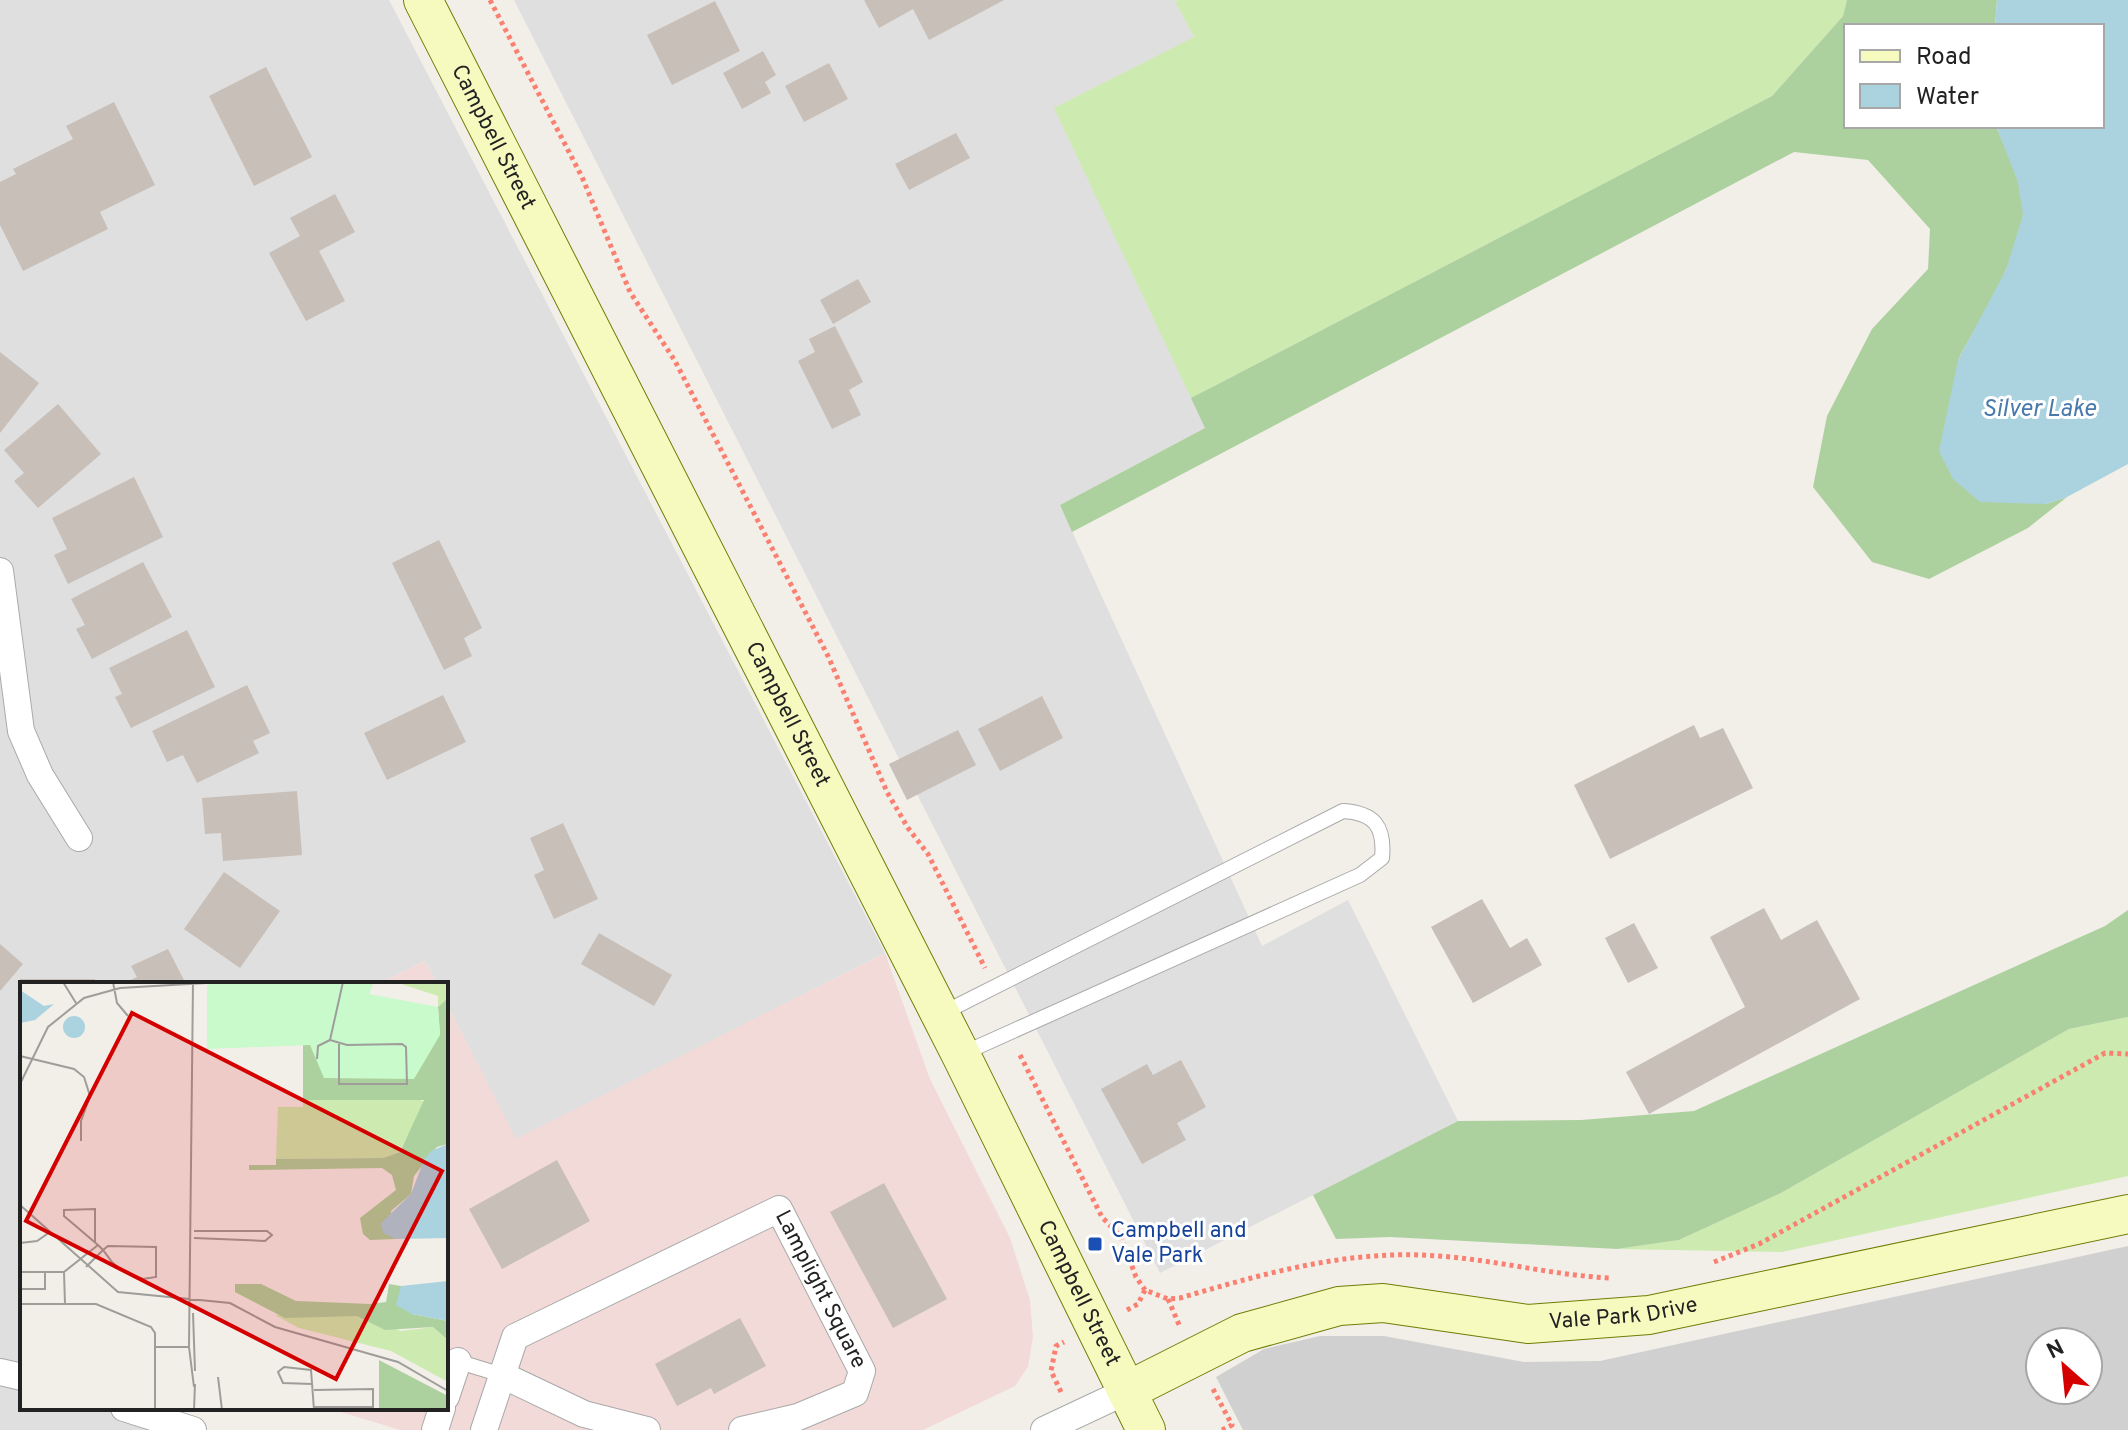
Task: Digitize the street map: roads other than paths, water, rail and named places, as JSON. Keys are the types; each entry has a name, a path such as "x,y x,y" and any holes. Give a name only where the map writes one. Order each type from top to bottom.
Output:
{"main road":[{"name":"Campbell Street","path":"423,0 961,1055 1146,1430"},
{"name":"Vale Park Drive","path":"1127,1391 1242,1333 1339,1306 1383,1303 1528,1324 1649,1315 2128,1214"}],"street":[{"path":"0,571 21,731 40,775 79,838"},
{"name":"Lamplight Square","path":"484,1430 515,1337 779,1209 862,1371 855,1393 798,1417 742,1430"},
{"path":"448,1384 452,1359"},
{"path":"0,1372 20,1377"},
{"path":"502,1375 584,1414 647,1430"},
{"path":"1044,1430 1127,1391"},
{"path":"128,1410 160,1425 193,1430"},
{"path":"435,1430 441,1410"}],"lane":[{"path":"940,1015 1343,811 1362,812 1377,824 1384,840 1382,858 1360,875 961,1055"},
{"path":"452,1359 502,1375"}],"water":[{"name":"Silver Lake","path":"1997,0 2128,0 2128,464 2067,497 2046,504 1980,502 1953,479 1939,451 1958,360 2006,270 2023,215 2018,182 1997,128 2104,128 2104,24 1995,24"}],"place":[{"name":"Campbell and Vale Park","path":"1095,1244"}]}
